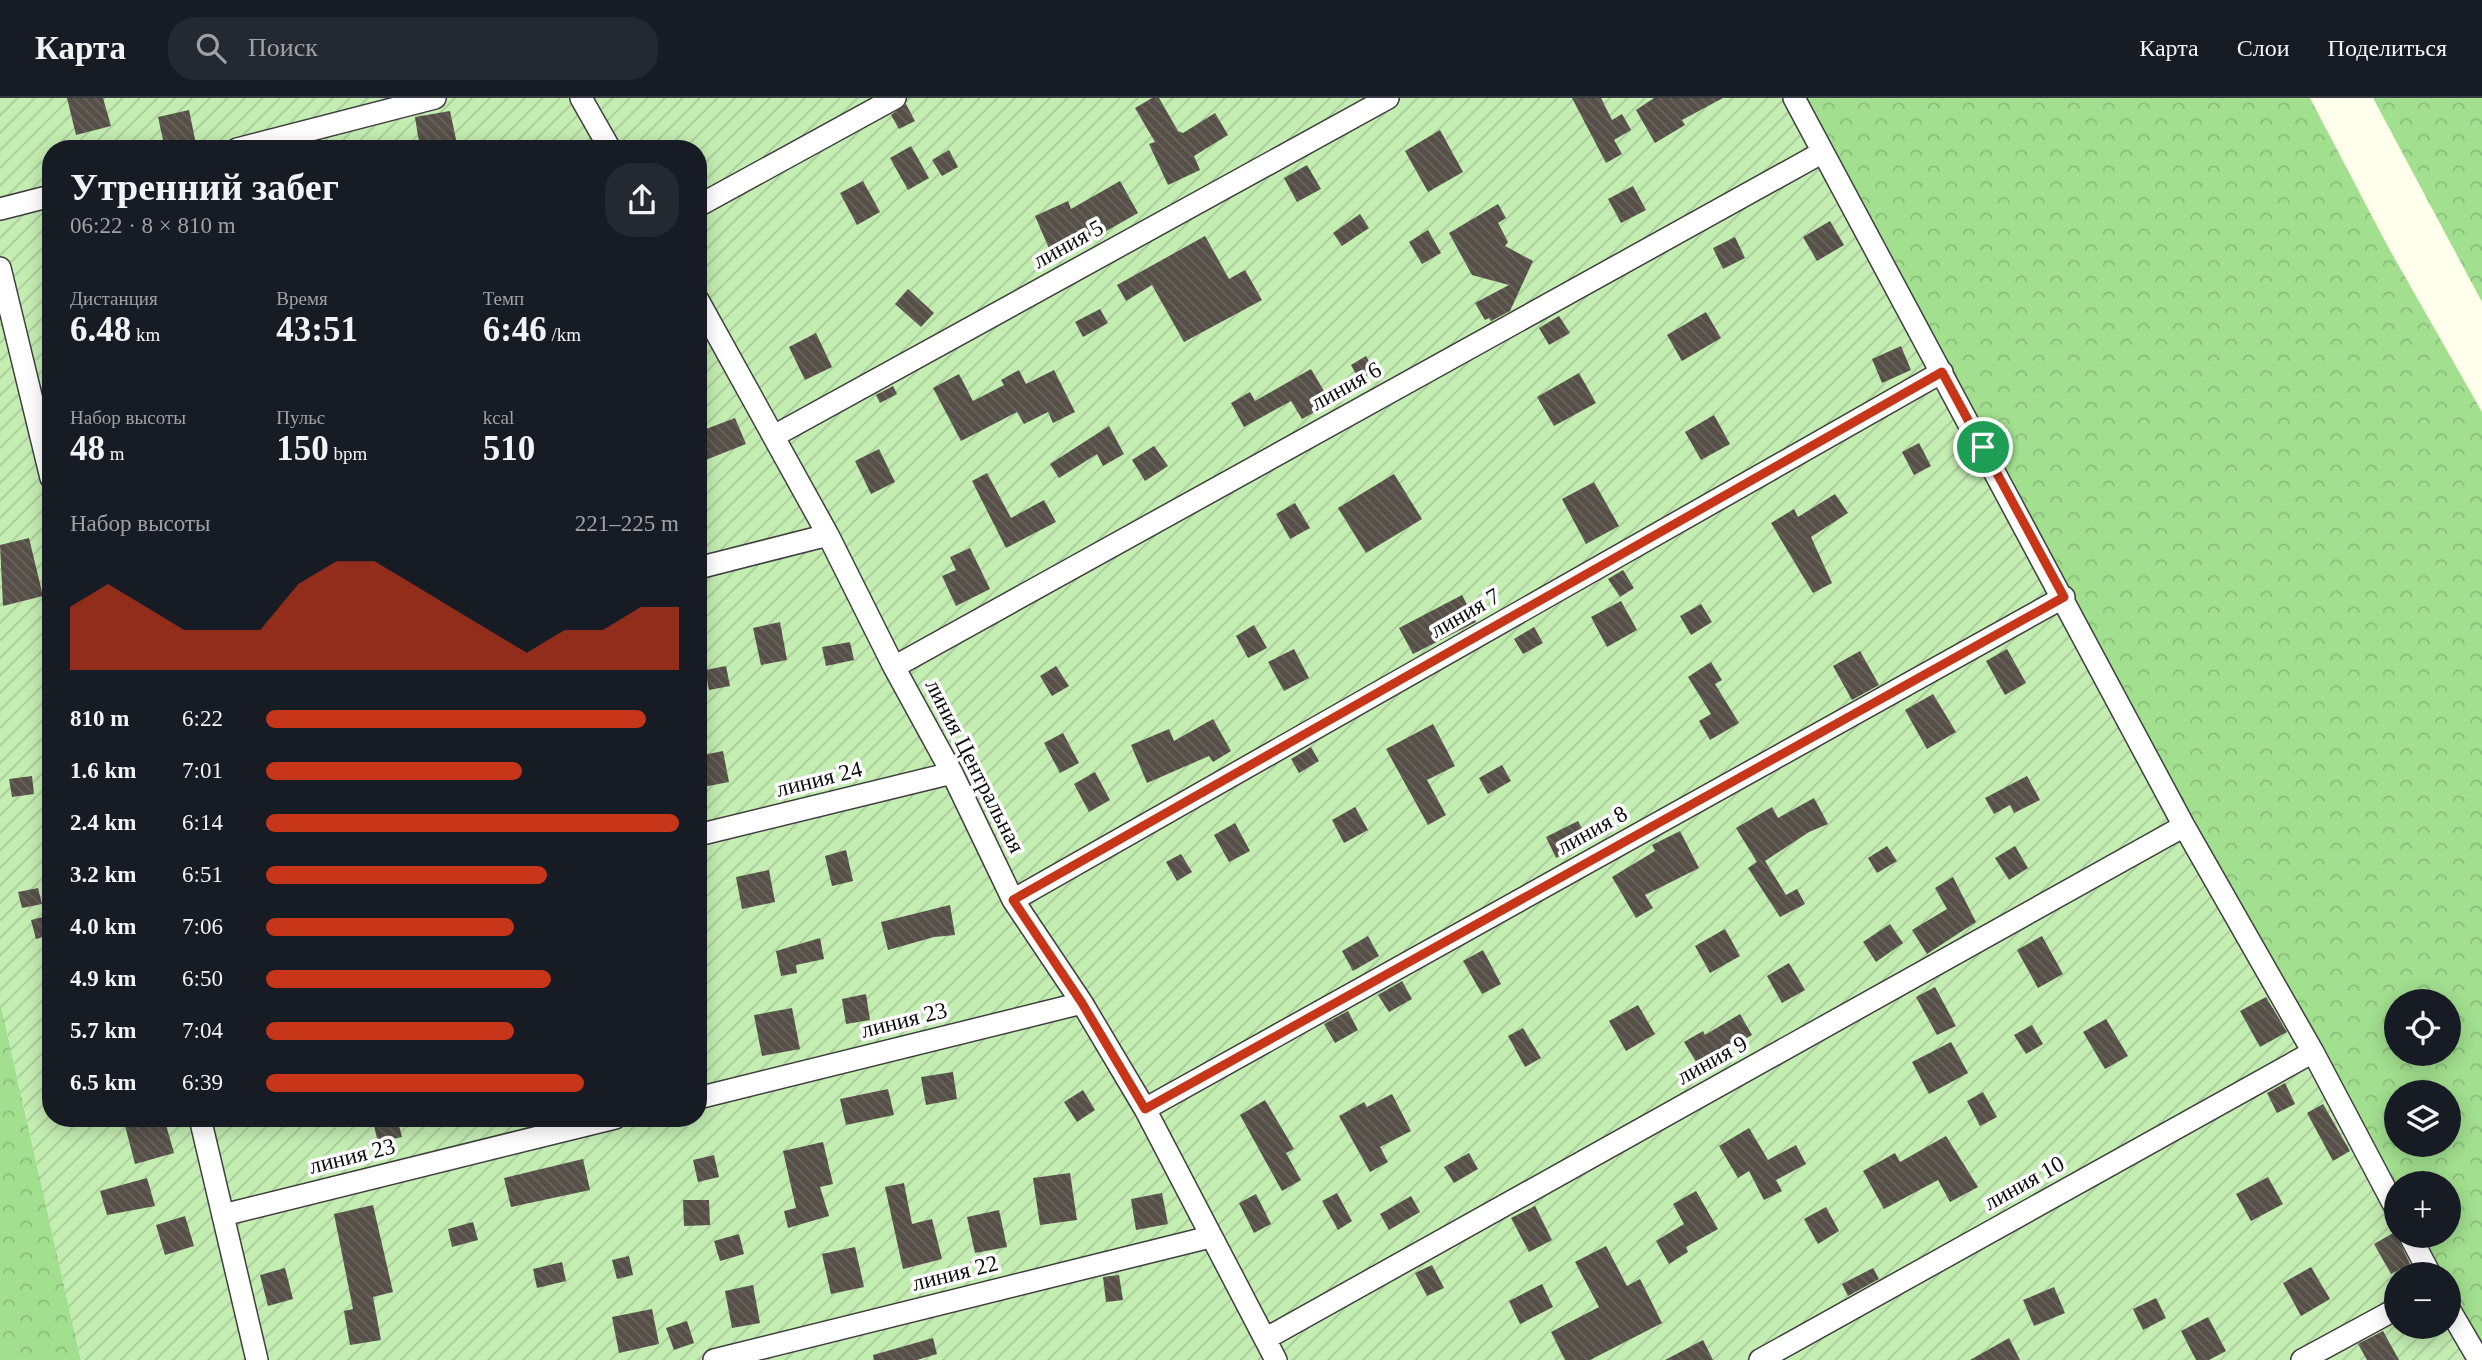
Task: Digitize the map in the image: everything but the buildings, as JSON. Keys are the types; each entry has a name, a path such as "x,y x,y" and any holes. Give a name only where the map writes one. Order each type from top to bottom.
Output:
{"street":[{"path":"272,140 435,98"},
{"path":"581,98 605,140"},
{"path":"707,201 895,98"},
{"name":"линия 5","path":"774,436 1388,98"},
{"path":"1794,98 2064,597 2184,826 2312,1052 2384,1187"},
{"name":"линия 6","path":"894,667 1823,152"},
{"path":"0,209 42,198"},
{"path":"0,268 42,439"},
{"name":"линия Центральная","path":"707,317 828,535 894,667 952,773 1013,900 1082,1003 1145,1109 1276,1360"},
{"name":"линия 7","path":"1013,900 1942,372"},
{"path":"707,566 828,535"},
{"name":"линия 8","path":"1145,1109 2064,597"},
{"name":"линия 24","path":"707,833 952,773"},
{"name":"линия 9","path":"1265,1339 2184,826"},
{"name":"линия 23","path":"707,1096 1082,1003"},
{"name":"линия 10","path":"1760,1360 2312,1052"},
{"path":"202,1127 257,1360"},
{"name":"линия 23","path":"223,1215 579,1127"},
{"name":"линия 22","path":"714,1360 1210,1237"},
{"path":"2302,1360 2384,1316"},
{"path":"2461,1329 2479,1360"}],"green space":[{"path":"0,98 1794,98 2384,1187 2384,1248 2416,1248 2424,1262 2384,1262 2384,1339 2460,1339 2479,1360 81,1360 0,1001"},
{"path":"1794,98 2310,98 2387,245 2482,412 2482,1360 2461,1327 2461,1262 2424,1262 2416,1248 2461,1248 2461,1171 2384,1171 2384,1187"},
{"path":"2373,98 2482,98 2482,302"},
{"path":"0,1001 81,1360 0,1360"}],"route":[{"path":"1942,372 1983,447 2064,597 1145,1109 1082,1003 1013,900 1942,372"}]}
